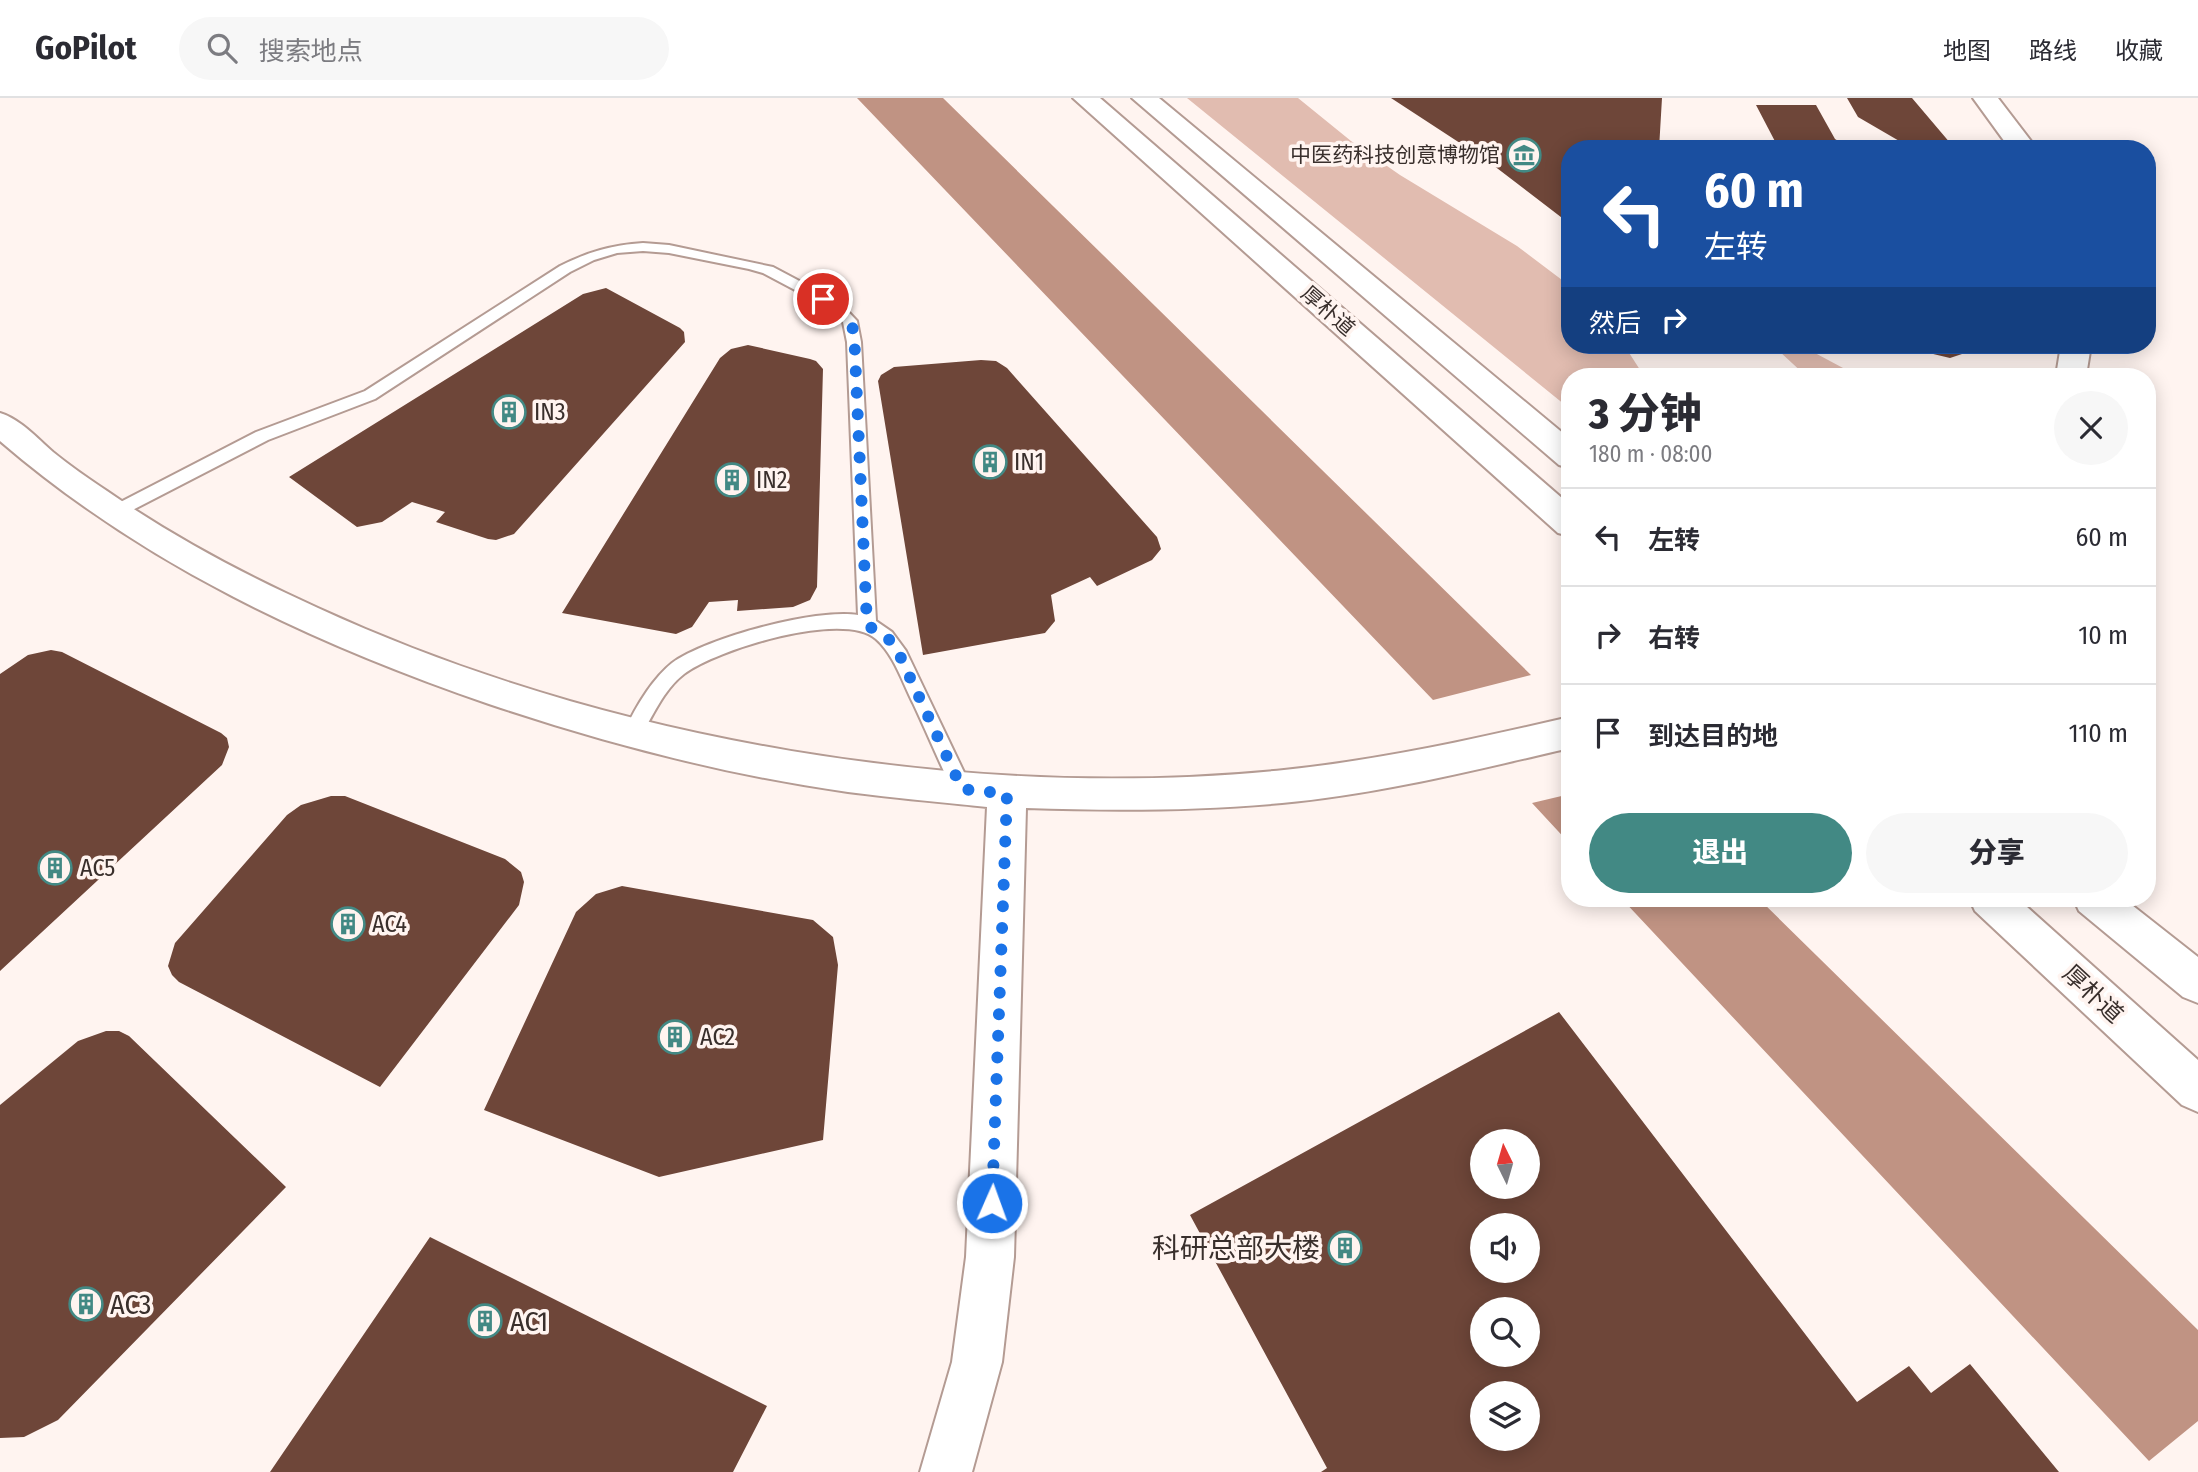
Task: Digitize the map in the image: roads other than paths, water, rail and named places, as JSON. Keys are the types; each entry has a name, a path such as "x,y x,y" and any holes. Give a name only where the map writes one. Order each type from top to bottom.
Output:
{"street":[{"name":"厚朴道","path":"1085,98 1561,516"},
{"name":"厚朴道","path":"1144,98 1561,449"},
{"path":"1985,98 2017,140"},
{"path":"0,424 37,457 113,513 230,582 310,621 504,697 632,734 769,763 873,780 1007,794 1145,796 1282,788 1414,769 1561,734"},
{"path":"946,1472 977,1362 990,1257 1007,794"},
{"name":"厚朴道","path":"1999,907 2198,1090"},
{"path":"2104,907 2198,983"}],"lane":[{"path":"113,513 262,436 370,395 565,268 616,249 670,249 768,270 834,305 850,321 855,342 867,625"},
{"path":"632,734 676,670 694,657 814,623 841,620 867,625 888,638 900,656 962,789"}],"place":[{"name":"中医药科技创意博物馆","path":"1524,155"},
{"name":"IN3","path":"509,412"},
{"name":"IN1","path":"990,462"},
{"name":"IN2","path":"732,480"},
{"name":"AC5","path":"55,868"},
{"name":"AC4","path":"348,924"},
{"name":"AC2","path":"675,1037"},
{"name":"科研总部大楼","path":"1345,1248"},
{"name":"AC3","path":"86,1304"},
{"name":"AC1","path":"485,1321"}]}
